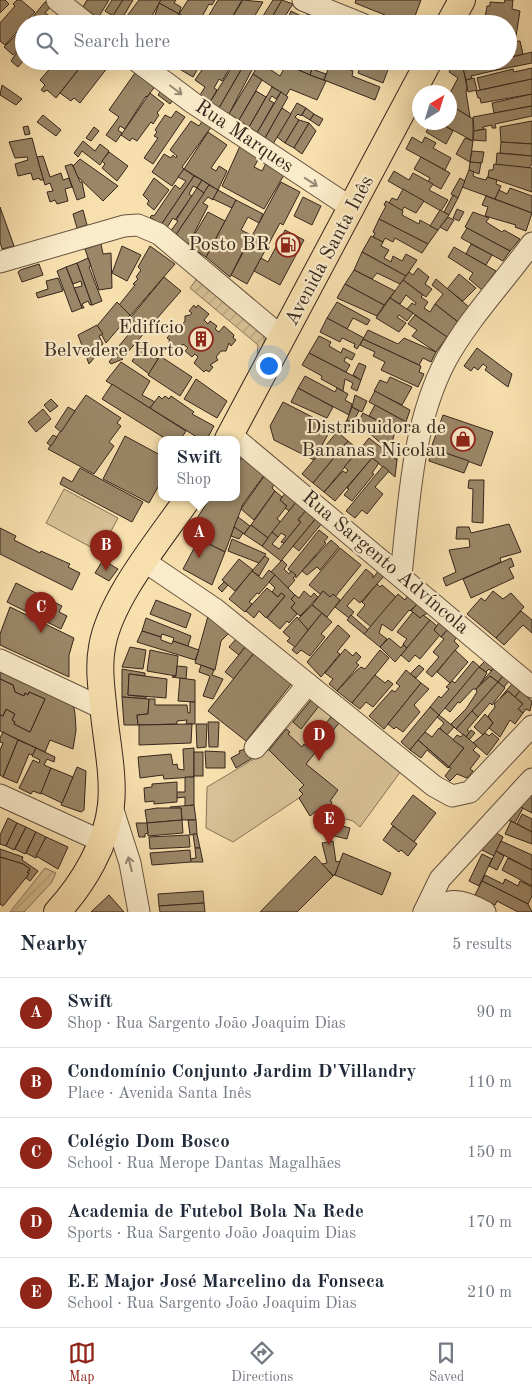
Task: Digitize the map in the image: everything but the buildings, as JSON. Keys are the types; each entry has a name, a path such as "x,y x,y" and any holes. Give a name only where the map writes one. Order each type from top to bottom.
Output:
{"main road":[{"path":"454,15 462,0"},
{"name":"Avenida Santa Inês","path":"234,436 283,338 353,209 424,70"},
{"path":"57,912 71,897 88,870 101,841 111,804 100,674 102,646 117,605 144,561 185,501"}],"street":[{"path":"57,0 76,15"},
{"path":"303,0 340,15"},
{"name":"Rua Marques","path":"149,70 193,103 353,209"},
{"path":"0,262 124,226 138,225 159,234 283,338"},
{"path":"400,575 417,448 430,396 446,359 466,329 532,243"},
{"name":"Rua Sargento Advíncola","path":"240,444 400,575 532,687"},
{"path":"144,561 215,609 434,786 452,796 470,792 532,726"},
{"path":"0,660 104,709"},
{"path":"255,748 308,684"},
{"path":"424,912 440,879 532,780"},
{"path":"0,795 101,841"},
{"path":"111,804 130,863 139,912"},
{"path":"424,912 451,900 462,901 485,912"}],"shaded area":[{"path":"198,277 262,331 264,345 257,358 258,345 190,288"},
{"path":"64,489 118,518 100,552 46,523"},
{"path":"311,700 401,771 360,827 353,821 316,811 310,816 299,798 233,842 206,828 207,787 269,750"},
{"path":"45,868 56,873 51,883 24,912 10,912"}],"place":[{"name":"Posto BR","path":"288,245"},
{"name":"Edifício Belvedere Horto","path":"201,339"},
{"name":"Distribuidora de Bananas Nicolau","path":"463,439"},
{"name":"Swift","path":"199,558"},
{"name":"Condomínio Conjunto Jardim D'Villandry","path":"106,571"},
{"name":"Colégio Dom Bosco","path":"41,633"},
{"name":"Academia de Futebol Bola Na Rede","path":"319,761"},
{"name":"E.E Major José Marcelino da Fonseca","path":"329,845"}]}
